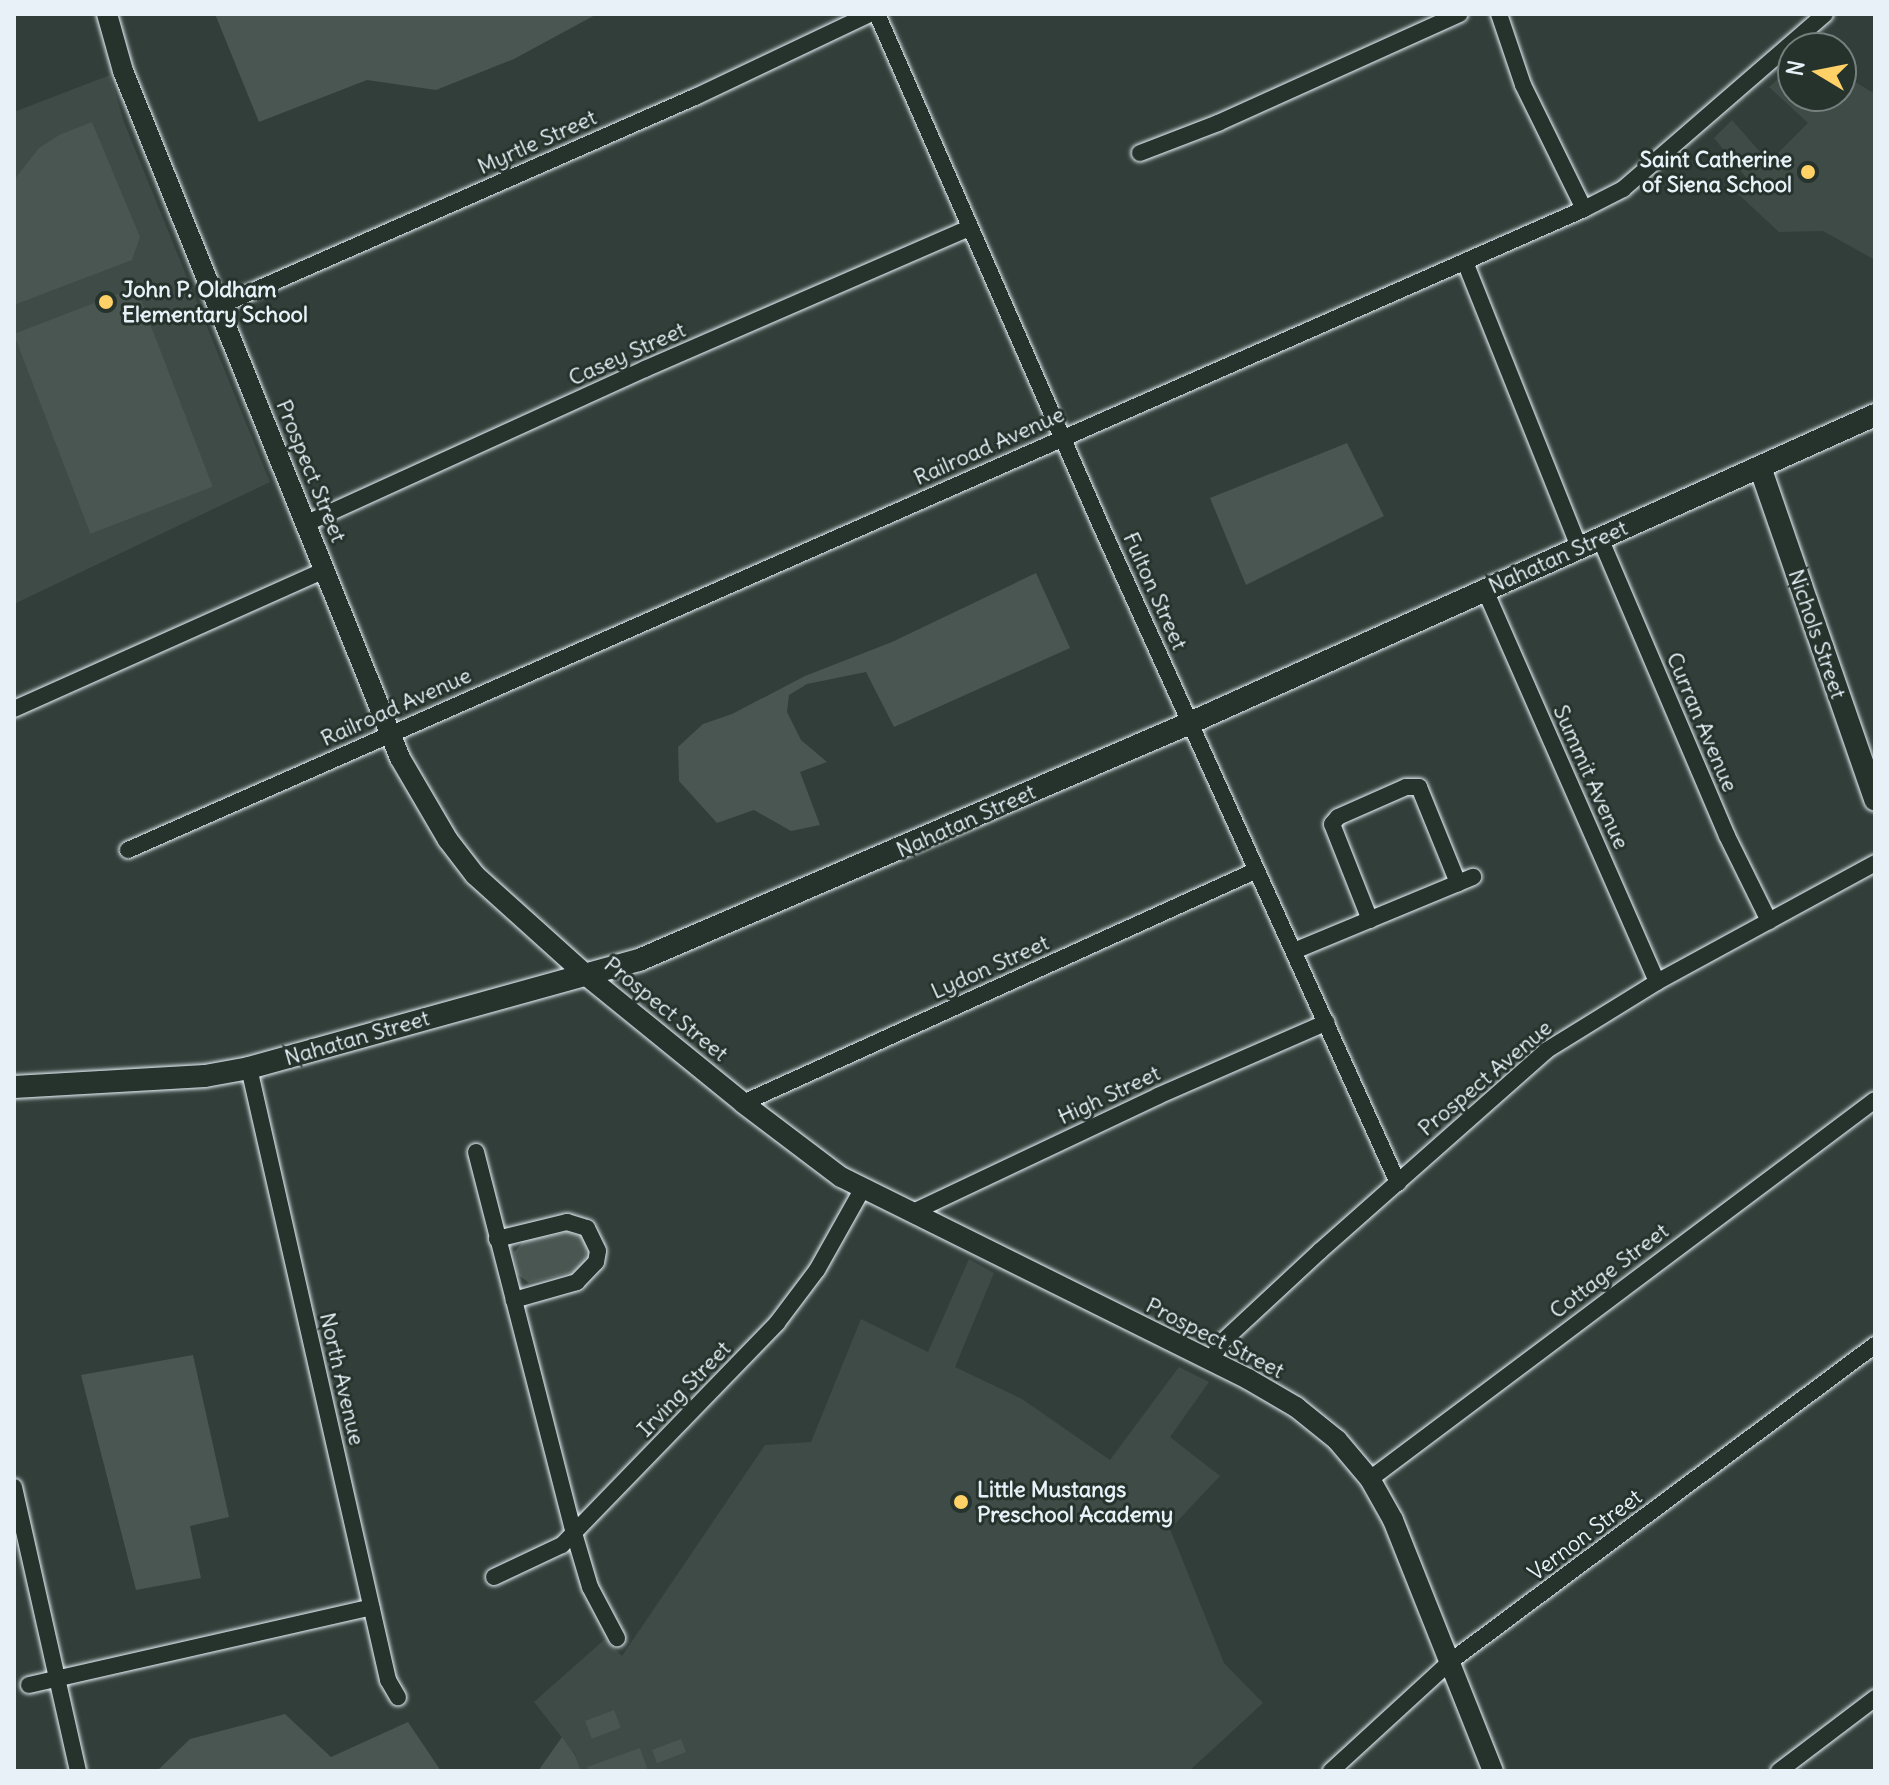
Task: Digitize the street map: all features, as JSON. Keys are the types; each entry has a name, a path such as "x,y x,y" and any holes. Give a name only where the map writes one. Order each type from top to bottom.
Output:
{"main road":[{"name":"Nahatan Street","path":"14,1087 205,1076 249,1068 639,960 818,886 1190,723 1875,415"},
{"name":"Nichols Street","path":"1760,467 1875,800"}],"street":[{"name":"Prospect Street","path":"107,14 123,71 414,786 475,875 587,976 743,1103 841,1177 1296,1407 1337,1440 1370,1479 1393,1520 1493,1771"},
{"name":"Myrtle Street","path":"219,306 695,97 870,14"},
{"name":"Fulton Street","path":"877,14 1255,871 1327,1022 1398,1183"},
{"path":"1140,153 1218,123 1459,14"},
{"path":"1499,14 1523,85 1584,209"},
{"name":"Railroad Avenue","path":"128,850 1584,209 1623,189 1825,14"},
{"name":"Casey Street","path":"305,524 645,369 970,228"},
{"path":"1465,262 1579,547"},
{"name":"Curran Avenue","path":"1600,538 1727,836 1769,921"},
{"path":"14,709 165,638 325,570"},
{"name":"Summit Avenue","path":"1485,590 1657,982"},
{"path":"1294,951 1370,920 1465,880 1419,787 1406,787 1338,817 1332,824 1370,920"},
{"name":"Prospect Avenue","path":"1210,1362 1222,1342 1547,1050 1657,982 1875,863"},
{"name":"Lydon Street","path":"743,1103 1255,871"},
{"name":"High Street","path":"913,1212 1158,1096 1327,1022"},
{"name":"North Avenue","path":"249,1068 388,1680 398,1697"},
{"name":"Cottage Street","path":"1370,1479 1875,1100"},
{"path":"476,1152 574,1533 590,1587 617,1638"},
{"name":"Irving Street","path":"494,1577 562,1545 777,1323 817,1270 863,1188"},
{"path":"497,1239 567,1222 587,1228 598,1251 596,1262 577,1282 514,1300"},
{"name":"Vernon Street","path":"1331,1771 1451,1661 1875,1345"},
{"path":"14,1487 78,1771"},
{"path":"29,1685 371,1607"},
{"path":"1779,1771 1875,1698"}],"shaded area":[{"path":"215,14 597,14 514,59 436,90 367,80 259,122"},
{"name":"John P. Oldham Elementary School","path":"110,75 124,122 270,482 14,604 14,112"},
{"name":"Saint Catherine of Siena School","path":"1777,80 1777,94 1769,87"},
{"name":"Saint Catherine of Siena School","path":"1857,83 1875,94 1875,260 1823,231 1779,232 1737,193 1748,180 1714,138 1732,120 1769,162 1808,123 1796,112 1857,112"},
{"path":"92,122 140,237 132,260 14,305 14,180 39,148 59,135"},
{"path":"136,287 213,487 90,534 14,334"},
{"path":"1347,443 1384,516 1246,585 1210,498"},
{"path":"1036,573 1070,648 894,727 866,672 807,684 789,695 787,712 801,740 827,762 800,772 820,825 791,831 754,810 717,823 679,781 678,747 703,724 732,714 805,676 892,642"},
{"path":"568,1232 582,1237 587,1246 585,1263 577,1271 529,1283 517,1274 514,1252 524,1241"},
{"name":"Little Mustangs Preschool Academy","path":"969,1259 994,1273 955,1367 1022,1399 1110,1460 1179,1367 1209,1382 1170,1437 1220,1476 1170,1529 1224,1663 1263,1703 1189,1771 581,1771 575,1754 534,1702 605,1639 622,1656 765,1445 811,1442 861,1319 928,1352"},
{"path":"193,1355 229,1517 190,1526 201,1578 136,1590 81,1375"},
{"path":"614,1710 621,1728 592,1739 585,1721"},
{"path":"285,1714 331,1757 408,1722 441,1771 157,1771 190,1739"},
{"path":"562,1737 575,1755 581,1771 538,1771"},
{"path":"681,1739 686,1752 657,1763 652,1750"},
{"path":"640,1748 648,1771 589,1771 587,1767"}],"place":[{"name":"Saint Catherine of Siena School","path":"1808,172"},
{"name":"John P. Oldham Elementary School","path":"106,302"},
{"name":"Little Mustangs Preschool Academy","path":"961,1502"}]}
